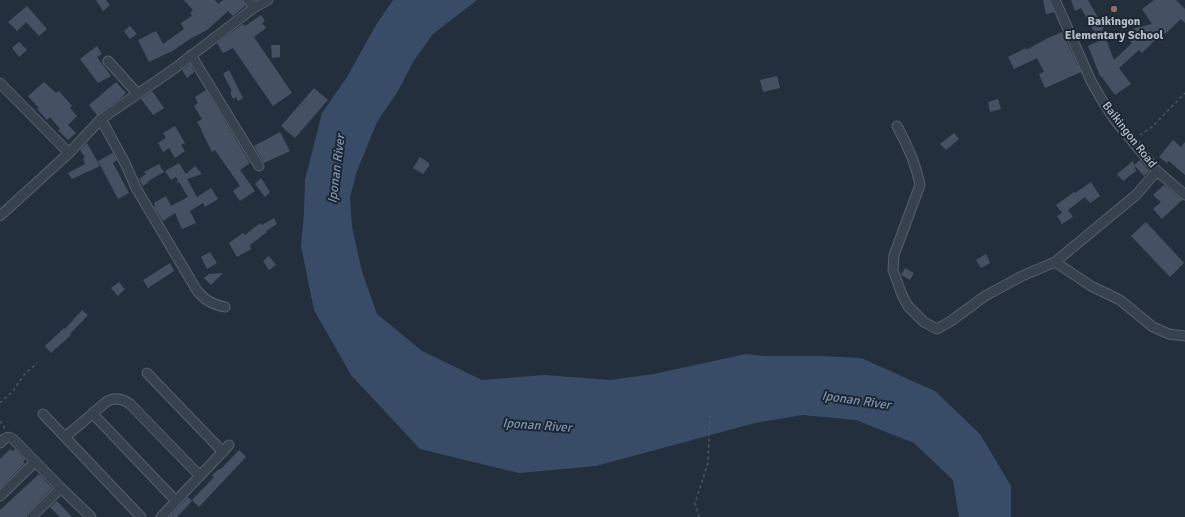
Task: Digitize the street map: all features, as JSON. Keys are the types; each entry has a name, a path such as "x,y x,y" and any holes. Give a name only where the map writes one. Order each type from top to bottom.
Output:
{"street":[{"path":"248,0 255,7"},
{"path":"0,216 68,153 101,119 171,71 255,7 268,0"},
{"name":"Baikingon Road","path":"1055,0 1095,88 1114,119 1157,171 1185,195"},
{"path":"191,55 258,166"},
{"path":"108,61 137,93"},
{"path":"0,83 68,153"},
{"path":"101,119 139,193 196,289 202,296 213,304 225,307"},
{"path":"897,126 907,144 920,185 896,248 893,270 908,306 924,322 937,329 985,296 1022,276 1055,262 1136,195 1157,171"},
{"path":"1055,262 1091,286 1120,300 1153,327 1169,334 1185,336"},
{"path":"148,373 226,448 161,517"},
{"path":"65,438 111,399 116,398 126,400 200,476"},
{"path":"43,414 141,517"},
{"path":"93,414 176,501"},
{"path":"0,443 6,438 11,437 60,488 91,517"},
{"path":"0,496 35,462"},
{"path":"34,516 60,488"}],"path":[{"path":"1132,141 1152,127 1185,93"},
{"path":"0,403 13,392 23,376 37,363"},
{"path":"699,517 695,503 708,463 710,415"}],"water":[{"name":"Iponan River","path":"393,0 477,0 433,34 413,62 398,91 377,122 357,171 350,197 352,227 362,272 377,314 422,351 482,380 545,375 610,380 654,374 746,354 764,356 861,358 935,391 980,434 1011,486 1011,517 959,517 953,480 914,443 856,420 803,415 755,423 596,466 519,473 420,449 351,375 314,310 301,246 305,180 322,113 347,77 376,25"}],"building":[{"path":"96,0 106,0 110,5 103,11"},
{"path":"184,0 215,0 218,4 223,0 242,0 245,6 233,16 228,11 207,30 171,52 149,62 138,40 156,31 163,44 184,29 181,23 192,16 190,13 193,10"},
{"path":"1043,0 1049,0 1054,12 1046,14"},
{"path":"1071,0 1088,0 1104,28 1102,29 1114,60 1132,43 1124,35 1135,28 1152,24 1142,9 1154,0 1176,0 1185,9 1185,23 1181,19 1165,34 1163,32 1142,53 1139,50 1119,68 1131,84 1115,95 1100,76 1088,46 1099,41 1081,8 1075,11"},
{"path":"27,6 47,29 39,36 26,22 17,31 8,22"},
{"path":"261,15 265,21 262,23 266,28 254,37 292,93 273,106 233,48 223,53 217,43 243,24 245,26"},
{"path":"130,26 137,34 130,39 124,31"},
{"path":"1062,32 1081,72 1045,88 1039,74 1044,72 1037,58 1014,69 1008,57 1026,48 1026,50"},
{"path":"19,42 27,50 19,57 12,48"},
{"path":"271,45 280,45 280,57 272,58"},
{"path":"97,46 102,54 97,57 111,76 98,83 80,59"},
{"path":"190,64 194,72 187,78 182,70"},
{"path":"229,70 243,98 238,101 236,97 233,99 230,92 232,91 223,74"},
{"path":"777,76 780,88 763,92 760,80"},
{"path":"44,82 56,93 59,91 72,106 70,108 77,116 68,125 76,133 68,140 58,130 60,129 50,117 47,120 28,96"},
{"path":"116,82 126,93 97,115 89,105"},
{"path":"314,88 328,100 295,138 281,126"},
{"path":"206,90 250,163 240,170 255,191 240,201 233,191 240,186 215,150 212,152 197,122 202,119 194,106 198,103 195,97"},
{"path":"152,91 164,108 153,115 141,99"},
{"path":"998,99 1001,109 990,112 988,102"},
{"path":"175,126 185,143 181,145 185,151 175,158 169,148 163,152 158,143 166,138 163,133"},
{"path":"280,132 290,151 264,163 254,146"},
{"path":"954,133 959,139 946,150 940,144"},
{"path":"1173,140 1181,147 1185,142 1185,175 1169,161 1167,163 1159,157"},
{"path":"87,143 100,166 72,179 68,173 85,164 83,159 85,157 80,150"},
{"path":"113,153 117,160 113,163 129,193 118,199 98,161"},
{"path":"420,157 429,163 429,166 423,174 413,168"},
{"path":"1140,160 1149,171 1144,176 1134,165"},
{"path":"1133,161 1136,171 1123,181 1117,174"},
{"path":"179,163 186,174 195,166 202,174 187,179 197,197 211,188 218,199 205,207 203,203 190,211 196,223 182,229 175,213 163,221 154,207 154,203 166,196 171,206 188,197 179,182 176,183 178,180 176,177 171,180 165,171"},
{"path":"159,164 164,172 148,181 149,182 143,186 139,179 146,174 144,172"},
{"path":"261,178 270,192 265,197 255,184"},
{"path":"1091,182 1100,196 1090,203 1085,197 1068,210 1073,217 1062,224 1057,216 1062,213 1056,205"},
{"path":"1164,185 1182,200 1162,219 1153,209 1161,202 1153,195"},
{"path":"274,218 277,224 266,231 267,232 250,245 251,249 237,257 229,243 243,233 245,235 260,223 262,225"},
{"path":"1146,222 1184,263 1170,277 1131,236"},
{"path":"210,252 217,263 207,269 201,257"},
{"path":"986,254 990,263 981,268 976,260"},
{"path":"269,256 276,265 269,270 263,261"},
{"path":"170,263 174,271 148,288 143,280"},
{"path":"905,268 914,273 910,280 901,275"},
{"path":"223,273 211,285 204,278 209,274"},
{"path":"119,282 125,289 118,296 111,288"},
{"path":"82,310 88,315 70,334 71,335 51,353 45,346 64,328 65,329"},
{"path":"10,449 13,451 15,449 25,460 23,462 25,463 0,488 0,459"},
{"path":"239,450 246,457 199,507 192,500 214,477 212,475 219,469 220,470"},
{"path":"39,474 52,488 27,513 25,517 0,517 0,510"},
{"path":"188,497 192,501 177,517 169,517"},
{"path":"57,501 72,517 60,517 50,507"}],"place":[{"name":"Baikingon Elementary School","path":"1114,9"}]}
